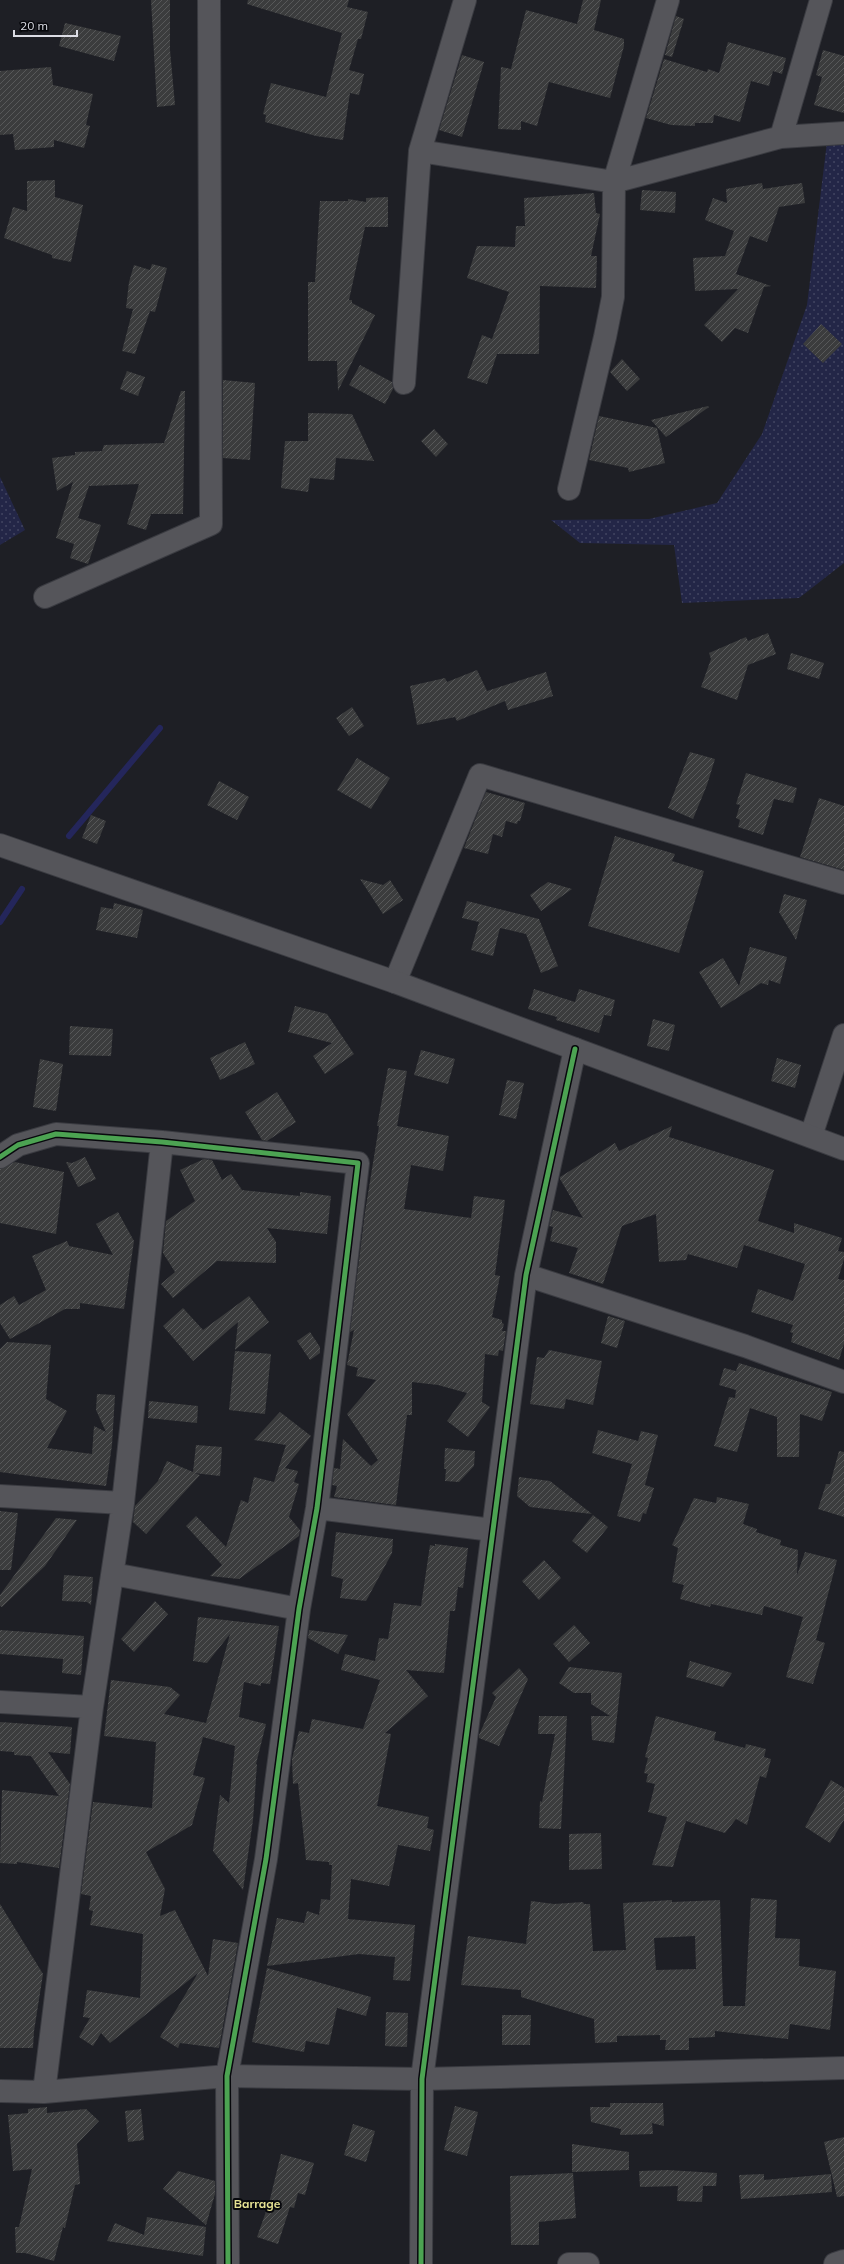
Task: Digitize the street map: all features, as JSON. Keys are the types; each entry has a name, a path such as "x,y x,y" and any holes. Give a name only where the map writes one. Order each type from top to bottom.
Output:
{"street":[{"path":"45,597 211,524 209,0"},
{"path":"404,383 420,150 465,0"},
{"path":"568,489 605,337 613,297 614,182 668,0"},
{"path":"781,137 821,0"},
{"path":"420,150 614,182 781,137 844,133"},
{"path":"395,982 480,775 844,883"},
{"path":"0,845 395,982 844,1149"},
{"path":"811,1136 844,1035"},
{"path":"421,2264 422,2079 526,1275 575,1049"},
{"path":"0,1157 18,1145 56,1134 162,1142 358,1163 317,1508 299,1609 266,1859 227,2076 228,2264"},
{"path":"44,2092 92,1707 124,1503 162,1142"},
{"path":"526,1275 745,1346 844,1382"},
{"path":"0,1496 124,1503"},
{"path":"317,1508 492,1530"},
{"path":"113,1574 299,1609"},
{"path":"0,1702 92,1707"},
{"path":"0,2091 44,2092 227,2076 422,2079 844,2068"},
{"path":"835,2264 844,2262"},
{"path":"569,2264 588,2264"}],"shaded area":[{"path":"827,142 844,145 844,563 799,598 682,603 674,545 580,543 551,520 649,519 717,503 762,434 807,305"},
{"path":"0,477 25,530 0,545"}],"building":[{"path":"151,0 170,0 170,50 175,105 157,107"},
{"path":"248,0 349,0 347,7 368,12 361,39 358,39 349,70 364,74 359,95 350,93 343,140 316,136 265,122 266,115 263,114 271,83 326,97 342,33 247,4"},
{"path":"583,0 601,0 594,30 624,39 624,46 610,98 549,82 537,126 521,121 521,130 498,129 501,67 511,69 526,10 577,24"},
{"path":"676,16 684,19 672,57 665,55"},
{"path":"65,23 121,36 114,61 59,46"},
{"path":"728,42 786,58 782,74 773,71 769,86 751,81 740,122 714,115 713,123 695,123 695,126 671,125 646,118 664,59 707,72 708,69 719,73"},
{"path":"823,50 844,56 844,113 814,105 822,77 816,75"},
{"path":"462,55 484,62 462,137 439,130"},
{"path":"51,67 53,85 93,94 86,125 90,126 84,148 54,140 54,147 15,150 13,134 0,135 0,71"},
{"path":"55,180 55,197 83,205 71,262 52,258 52,255 4,238 13,207 27,211 27,181"},
{"path":"762,183 763,189 802,183 805,203 779,207 767,242 750,236 736,274 771,286 764,287 748,333 735,328 722,342 704,325 738,289 695,291 693,258 725,256 734,231 705,220 713,198 727,203 726,189"},
{"path":"642,190 676,192 675,213 640,210"},
{"path":"594,193 596,213 600,214 591,256 597,256 596,288 540,286 539,354 497,354 487,384 467,378 482,335 492,339 509,292 467,278 477,246 515,247 516,226 525,226 524,198"},
{"path":"388,197 388,227 365,227 349,300 352,300 352,303 375,315 338,391 337,361 308,361 308,282 315,282 320,201 348,201 348,199 366,202 366,198"},
{"path":"152,264 167,268 155,312 150,311 135,354 122,351 133,309 126,308 129,282 134,265 150,270"},
{"path":"821,324 842,344 823,363 803,344"},
{"path":"622,359 640,379 627,391 610,372"},
{"path":"360,365 392,382 393,389 385,404 349,385"},
{"path":"127,371 145,377 138,396 120,389"},
{"path":"223,380 255,383 250,460 223,458"},
{"path":"181,391 185,391 183,514 151,514 146,530 127,524 139,484 89,486 78,518 101,525 88,564 70,558 74,544 56,538 73,482 57,491 52,458 75,455 75,452 102,451 104,445 164,443"},
{"path":"709,407 666,437 651,420"},
{"path":"308,413 352,414 374,461 336,458 334,480 310,478 308,492 281,488 285,441 308,441"},
{"path":"599,416 657,428 665,463 629,472 628,468 589,460"},
{"path":"434,429 448,444 436,457 421,441"},
{"path":"768,633 776,654 748,665 737,700 701,687 711,659 709,653 746,637 748,641"},
{"path":"791,653 824,663 819,679 787,669"},
{"path":"477,670 487,691 546,672 553,696 508,710 505,701 457,721 455,717 417,725 410,686 445,678 447,682"},
{"path":"352,707 364,726 349,736 336,718"},
{"path":"690,752 715,759 707,785 693,819 668,808"},
{"path":"357,758 390,778 371,809 337,790"},
{"path":"746,773 797,788 793,803 774,799 763,835 738,827 740,820 736,818 740,805 736,804"},
{"path":"219,781 249,797 237,820 207,805"},
{"path":"486,792 525,803 520,821 518,821 517,824 506,821 502,837 493,834 488,854 464,848"},
{"path":"819,798 844,806 844,870 800,857"},
{"path":"91,815 106,821 97,844 82,838"},
{"path":"615,836 675,854 672,861 704,871 679,953 588,926"},
{"path":"360,879 383,885 390,880 403,900 383,914"},
{"path":"548,882 572,889 541,911 530,895"},
{"path":"784,894 807,900 796,940 779,912"},
{"path":"467,901 539,919 558,966 541,973 526,934 500,928 493,956 471,950 479,922 462,918"},
{"path":"114,903 143,910 137,938 96,930 101,907 113,909"},
{"path":"750,947 787,957 780,984 769,980 768,985 761,983 721,1008 699,972 723,958 739,986"},
{"path":"534,989 575,1002 579,989 615,1000 611,1016 604,1015 599,1033 556,1020 557,1017 528,1009"},
{"path":"295,1006 327,1014 354,1054 325,1074 313,1056 332,1043 288,1032"},
{"path":"653,1019 675,1025 669,1051 647,1046"},
{"path":"70,1026 113,1029 111,1056 69,1055"},
{"path":"245,1042 255,1064 220,1080 210,1058"},
{"path":"421,1050 455,1059 448,1084 414,1075"},
{"path":"777,1058 801,1065 795,1088 771,1081"},
{"path":"40,1059 63,1064 56,1111 33,1107"},
{"path":"388,1068 407,1071 397,1126 449,1136 443,1171 411,1165 404,1209 471,1218 474,1196 505,1200 495,1275 500,1276 492,1317 502,1320 502,1323 504,1324 502,1331 506,1331 503,1351 499,1350 498,1356 485,1354 482,1402 490,1407 468,1437 447,1421 467,1393 438,1385 412,1382 412,1415 407,1415 396,1505 334,1497 337,1486 332,1485 334,1468 340,1469 343,1439 371,1466 378,1460 347,1414 376,1380 356,1376 358,1368 347,1365 354,1330 350,1332 365,1212 379,1126 377,1126"},
{"path":"507,1080 524,1083 516,1119 499,1115"},
{"path":"277,1092 296,1122 267,1141 262,1140 245,1112"},
{"path":"672,1126 669,1137 774,1170 758,1221 794,1233 794,1223 842,1238 838,1251 844,1252 844,1259 838,1279 844,1280 844,1344 839,1360 791,1342 793,1333 790,1332 793,1325 751,1312 758,1289 793,1301 805,1264 744,1245 737,1268 688,1254 686,1260 659,1262 656,1214 622,1226 603,1284 569,1273 578,1248 550,1241 553,1227 549,1226 553,1210 583,1218 560,1177 615,1143 619,1151"},
{"path":"85,1157 96,1179 78,1187 66,1162 72,1163"},
{"path":"204,1159 212,1160 222,1180 231,1174 242,1190 300,1196 300,1192 331,1196 327,1234 267,1228 276,1242 276,1263 217,1261 173,1298 161,1284 175,1272 163,1253 166,1221 195,1201 180,1170"},
{"path":"15,1162 64,1172 56,1234 0,1223 0,1169"},
{"path":"118,1212 134,1241 124,1309 80,1303 80,1309 65,1309 10,1339 0,1323 0,1305 14,1296 19,1305 46,1290 32,1256 67,1241 69,1246 113,1255 96,1224"},
{"path":"249,1296 269,1322 235,1350 238,1322 193,1361 163,1326 183,1308 203,1330"},
{"path":"608,1316 625,1321 617,1348 601,1343"},
{"path":"310,1332 320,1347 320,1353 310,1360 297,1341"},
{"path":"7,1342 51,1345 46,1399 67,1411 47,1448 92,1454 94,1426 106,1432 96,1410 97,1394 115,1395 112,1445 106,1486 0,1472 0,1349"},
{"path":"549,1350 602,1361 593,1405 566,1399 564,1409 530,1404 537,1357 544,1358"},
{"path":"235,1351 271,1354 265,1414 229,1410"},
{"path":"739,1363 832,1392 822,1421 800,1414 799,1457 777,1457 777,1417 750,1408 737,1452 714,1446 729,1397 735,1398 736,1390 719,1385 724,1368 736,1371"},
{"path":"149,1401 198,1406 197,1423 148,1418"},
{"path":"280,1412 311,1436 285,1468 298,1471 294,1482 299,1484 289,1517 300,1530 299,1536 239,1579 210,1576 222,1565 186,1526 196,1516 226,1547 241,1500 248,1503 254,1477 274,1482 286,1445 254,1440"},
{"path":"598,1430 638,1441 641,1431 658,1435 645,1485 654,1488 646,1514 643,1513 640,1522 617,1516 632,1464 592,1453"},
{"path":"196,1445 222,1447 220,1476 194,1473 200,1475 146,1534 133,1522 135,1506 158,1481 167,1461 193,1472"},
{"path":"445,1448 475,1451 474,1466 459,1482 445,1481"},
{"path":"839,1451 844,1452 844,1517 818,1509 826,1484 830,1484"},
{"path":"519,1477 550,1481 592,1514 530,1507 517,1496"},
{"path":"717,1497 749,1504 743,1524 757,1529 756,1532 781,1540 780,1545 798,1550 797,1575 805,1552 837,1560 816,1640 825,1643 813,1684 786,1677 803,1617 764,1606 762,1615 711,1604 710,1607 680,1599 684,1585 672,1582 678,1548 672,1545 694,1498 716,1503"},
{"path":"0,1511 18,1513 11,1570 0,1570"},
{"path":"593,1515 608,1527 587,1553 572,1541"},
{"path":"56,1518 77,1520 45,1566 2,1607 0,1606 0,1595"},
{"path":"336,1532 393,1539 392,1553 366,1601 340,1598 343,1579 331,1576"},
{"path":"435,1544 468,1548 463,1588 458,1587 455,1611 450,1611 444,1673 406,1670 428,1696 385,1733 391,1734 377,1806 429,1817 427,1828 434,1830 430,1851 398,1845 389,1886 351,1879 348,1919 415,1925 410,1981 393,1980 395,1957 359,1954 267,1966 277,1918 304,1923 307,1911 319,1915 321,1899 330,1900 332,1865 329,1865 329,1862 306,1860 298,1783 293,1784 292,1759 299,1731 309,1733 312,1719 363,1729 380,1680 341,1670 345,1654 375,1661 379,1638 388,1639 394,1603 421,1606 430,1545 435,1546"},
{"path":"544,1560 561,1578 539,1600 522,1581"},
{"path":"64,1575 93,1577 91,1605 87,1602 62,1601"},
{"path":"155,1601 168,1614 134,1652 121,1639"},
{"path":"198,1617 279,1626 270,1684 261,1683 261,1686 244,1682 239,1717 266,1724 256,1764 253,1820 243,1890 213,1851 220,1795 229,1803 235,1746 203,1737 193,1775 205,1778 192,1825 146,1852 165,1889 160,1916 175,1910 208,1976 213,1939 238,1943 219,2048 180,2043 178,2048 160,2037 198,1973 110,2043 101,2033 93,2046 79,2037 90,2018 83,2017 87,1990 140,1998 143,1934 90,1925 93,1911 89,1910 91,1896 81,1894 93,1802 152,1808 156,1742 104,1736 111,1680 170,1687 180,1695 164,1714 206,1723 230,1634 207,1663 193,1661"},
{"path":"574,1625 590,1643 569,1662 553,1644"},
{"path":"0,1630 84,1636 81,1675 62,1673 63,1659 0,1654"},
{"path":"309,1630 348,1635 338,1654 308,1638"},
{"path":"690,1661 732,1673 723,1687 686,1677"},
{"path":"569,1667 622,1673 614,1743 592,1740 591,1716 610,1716 591,1704 591,1693 574,1693 559,1683"},
{"path":"519,1668 528,1679 499,1746 479,1738 496,1697 492,1693"},
{"path":"539,1716 567,1716 561,1829 539,1828 540,1801 542,1802 555,1734 538,1734"},
{"path":"656,1716 716,1732 714,1740 745,1748 746,1744 766,1749 764,1757 771,1759 766,1778 760,1776 747,1825 736,1819 725,1833 686,1821 673,1867 652,1865 667,1817 648,1812 655,1784 646,1782 648,1774 644,1773 648,1758 645,1757"},
{"path":"0,1722 72,1727 70,1754 48,1752 70,1784 59,1868 17,1862 17,1864 0,1863 2,1790 59,1796 31,1756 14,1755 14,1752 0,1751"},
{"path":"831,1780 844,1788 844,1820 830,1843 805,1827"},
{"path":"601,1833 602,1869 569,1870 569,1834"},
{"path":"751,1898 777,1900 775,1938 800,1939 799,1966 836,1971 830,2030 790,2024 788,2039 715,2031 715,2037 689,2038 689,2050 665,2050 666,2040 660,2040 660,2035 617,2036 617,2042 595,2043 594,2019 521,1997 521,1990 461,1985 468,1936 526,1944 531,1901 554,1904 583,1902 584,1904 590,1904 593,1951 626,1950 623,1903 672,1900 672,1902 720,1900 723,2006 745,2006","holes":["695,1936 696,1969 656,1970 654,1938"]},
{"path":"0,1904 43,1974 34,2031 33,2048 0,2048"},
{"path":"267,1968 371,1997 366,2016 337,2008 329,2045 306,2041 304,2052 252,2042"},
{"path":"386,2012 408,2013 407,2047 385,2046"},
{"path":"502,2015 531,2015 530,2045 502,2045"},
{"path":"610,2103 663,2103 664,2126 652,2123 653,2134 620,2135 621,2129 591,2122 590,2107 610,2107"},
{"path":"455,2106 478,2112 467,2156 444,2150"},
{"path":"47,2107 47,2113 86,2109 99,2121 77,2144 80,2184 75,2185 65,2228 63,2227 54,2261 25,2253 16,2253 15,2227 19,2227 32,2169 13,2171 8,2115 28,2113 28,2109"},
{"path":"141,2109 144,2140 128,2142 125,2111"},
{"path":"353,2124 375,2131 366,2162 344,2155"},
{"path":"844,2137 844,2196 837,2197 824,2142"},
{"path":"572,2144 629,2152 629,2170 572,2172"},
{"path":"281,2154 314,2163 305,2195 298,2193 294,2208 290,2207 278,2244 257,2237 269,2203"},
{"path":"667,2170 717,2173 716,2186 703,2186 702,2202 677,2201 678,2186 640,2187 639,2171"},
{"path":"178,2171 215,2181 215,2194 206,2225 163,2189"},
{"path":"573,2173 576,2218 539,2222 539,2245 511,2245 510,2176"},
{"path":"764,2174 764,2180 831,2174 832,2192 741,2199 739,2175"},
{"path":"147,2217 206,2227 203,2256 107,2241 115,2223 144,2235"}],"waterway":[{"path":"69,836 160,728"},
{"path":"0,922 22,889"}],"cycle path":[{"path":"421,2264 422,2079 526,1275 575,1049"},
{"path":"0,1157 18,1145 56,1134 162,1142 358,1163 317,1508 299,1609 266,1859 227,2076 228,2264"}],"district":[{"name":"Barrage","path":"257,2203"}]}
